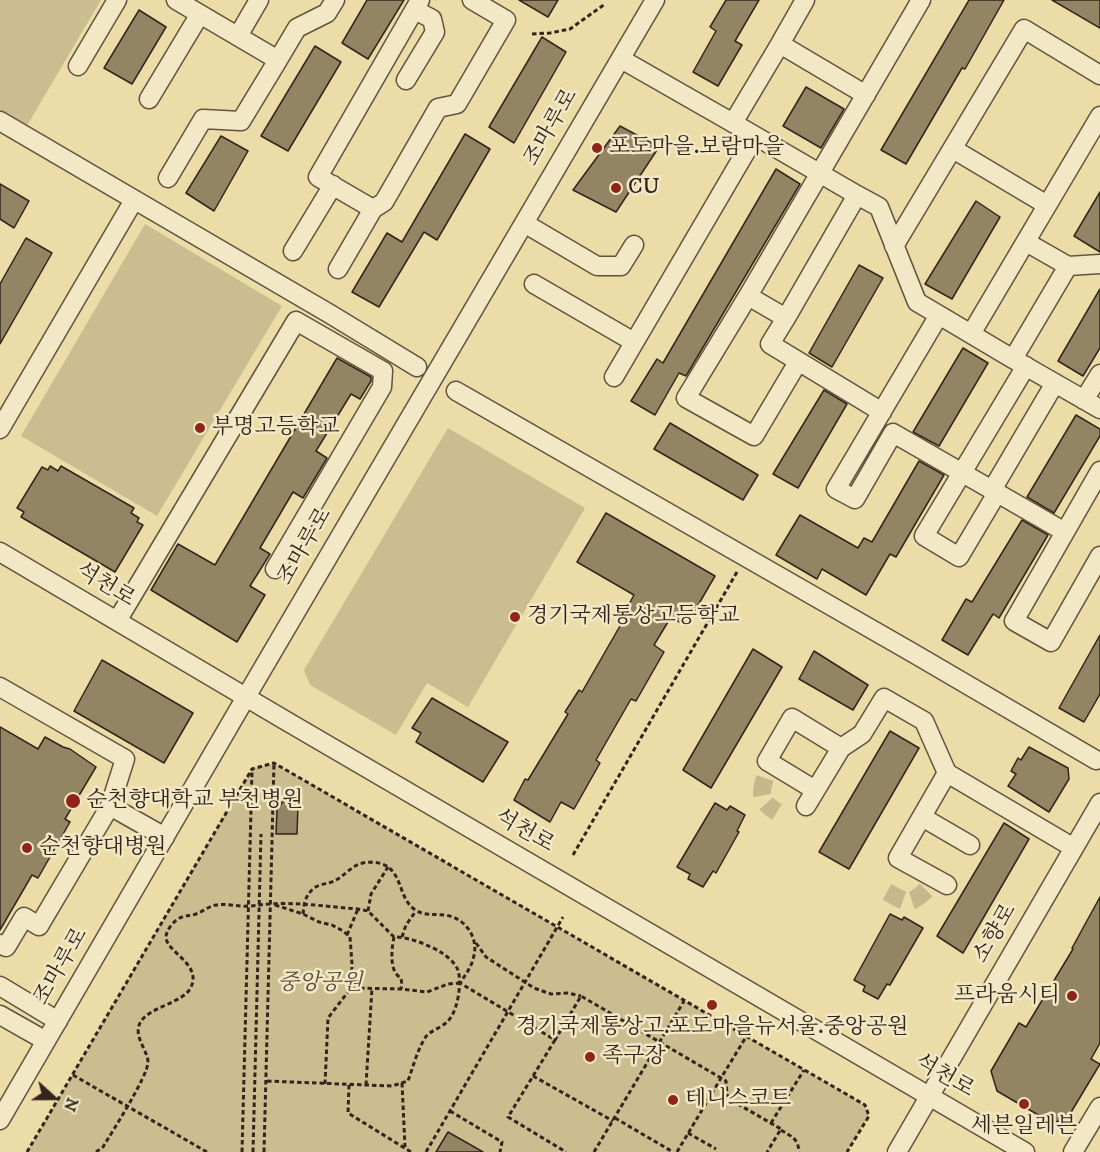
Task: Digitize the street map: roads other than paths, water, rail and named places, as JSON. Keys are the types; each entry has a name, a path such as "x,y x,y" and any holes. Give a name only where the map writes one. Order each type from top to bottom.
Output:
{"street":[{"path":"78,66 117,0"},
{"path":"176,0 278,60"},
{"path":"238,36 259,0"},
{"path":"168,178 204,119 241,121 297,28 327,13 335,0"},
{"path":"338,269 374,209 384,202 438,108 458,104 506,20 472,0"},
{"path":"733,123 805,0"},
{"path":"798,362 754,436 686,398 921,0"},
{"name":"조마루로","path":"0,1120 621,58 648,1"},
{"path":"374,209 318,177 418,5 432,19 435,32 406,80"},
{"path":"149,99 200,14"},
{"path":"894,246 1024,29 1100,75"},
{"path":"780,44 866,95"},
{"path":"621,58 879,207 917,303 1092,405 1100,374"},
{"path":"971,334 1100,116"},
{"path":"0,121 417,367"},
{"path":"614,377 755,136"},
{"path":"952,148 1047,205"},
{"path":"293,251 333,185"},
{"path":"857,195 770,344 879,417 893,433 1065,532"},
{"path":"0,429 134,200"},
{"path":"524,223 597,266 621,266 634,245"},
{"path":"1026,242 1068,266 1100,264"},
{"path":"1054,383 959,557 924,536 962,472 1068,266"},
{"path":"534,284 634,342"},
{"path":"748,296 786,318"},
{"path":"893,433 855,499 836,489 939,315"},
{"path":"117,621 296,321 383,371 382,387 275,568"},
{"path":"456,391 1096,760"},
{"path":"1100,471 1014,621 1050,642 1100,556"},
{"name":"석천로","path":"0,552 1025,1152"},
{"path":"0,687 125,759 110,806 39,926 24,917 6,947 0,944"},
{"path":"806,806 841,748 862,734 884,698 924,721 947,773 1074,848"},
{"path":"815,790 769,771 767,761 792,718 841,748"},
{"path":"935,884 898,858 947,773"},
{"name":"소향로","path":"897,1152 1100,803"},
{"path":"110,806 165,837"},
{"path":"922,817 969,845"},
{"path":"0,986 58,1021"},
{"path":"0,1015 46,1041"},
{"path":"1073,1152 1100,1107"}],"tunnel":[{"path":"765,778 763,798 777,812"},
{"path":"887,892 911,901 926,890"}],"place":[{"name":"포도마을.보람마을","path":"597,148"},
{"name":"CU","path":"616,188"},
{"name":"부명고등학교","path":"200,428"},
{"name":"경기국제통상고등학교","path":"515,617"},
{"name":"순천향대학교 부천병원","path":"73,801"},
{"name":"순천향대병원","path":"27,848"},
{"name":"프라움시티","path":"1072,996"},
{"name":"경기국제통상고.포도마을뉴서울.중앙공원","path":"712,1005"},
{"name":"족구장","path":"590,1057"},
{"name":"테니스코트","path":"673,1100"},
{"name":"세븐일레븐","path":"1024,1104"}],"park label":[{"name":"중앙공원","path":"320,984"}]}
